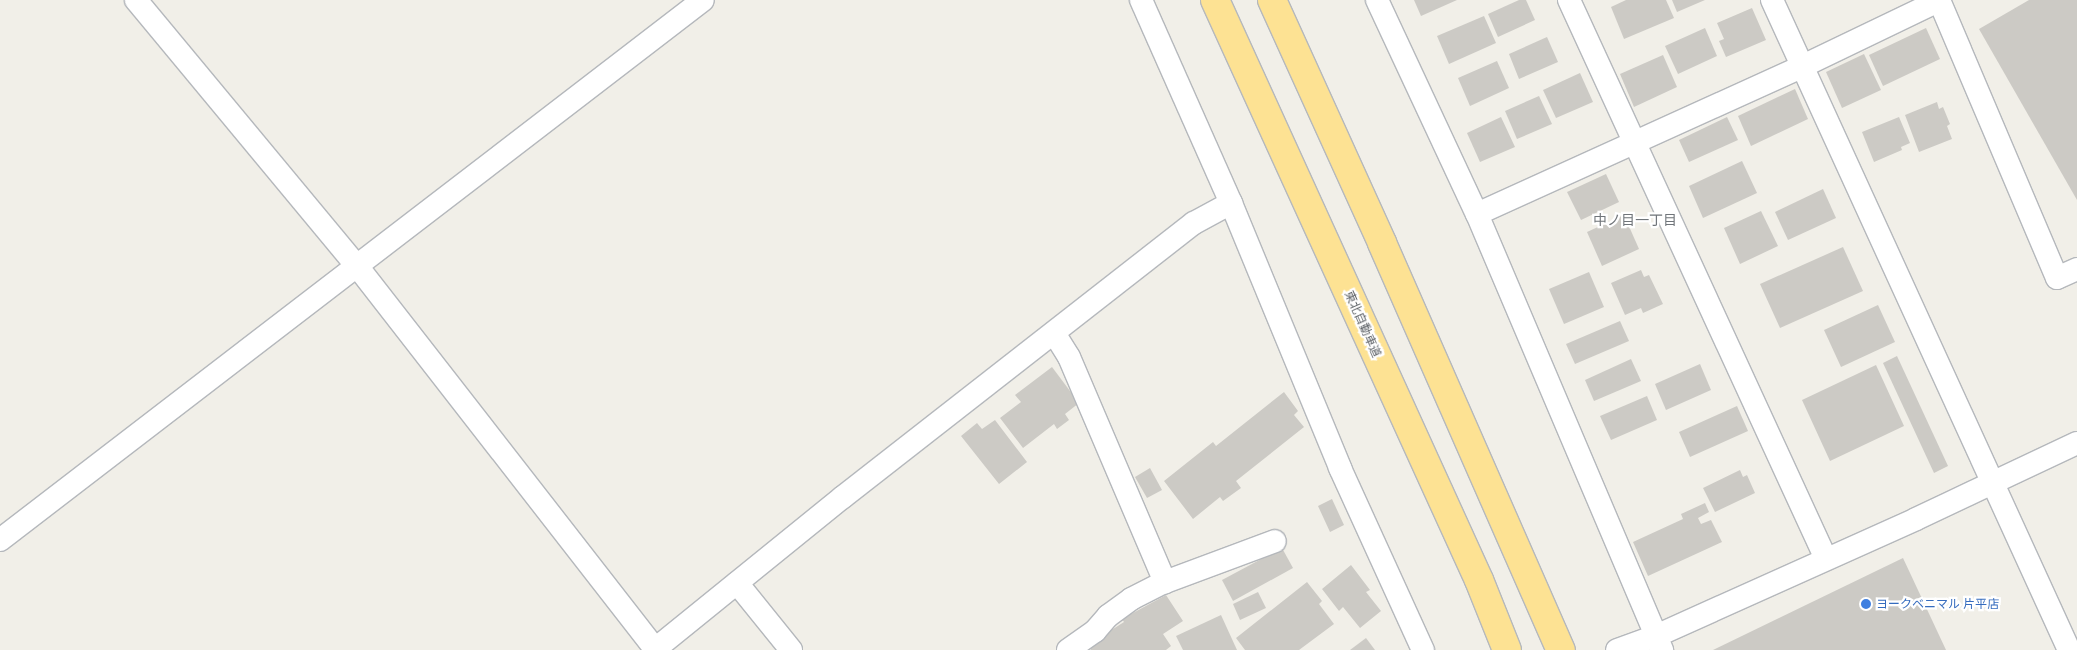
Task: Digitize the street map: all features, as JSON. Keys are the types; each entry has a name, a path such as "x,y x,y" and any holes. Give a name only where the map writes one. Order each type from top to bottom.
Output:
{"highway":[{"name":"東北自動車道","path":"1214,0 1479,580 1507,650"},
{"path":"1272,0 1382,243 1561,650"}],"street":[{"path":"136,0 357,266 654,650 1194,223 1231,203"},
{"path":"0,540 703,0"},
{"path":"1141,0 1231,203 1340,468 1423,650"},
{"path":"1377,0 1477,214 1659,643"},
{"path":"1569,0 1826,559"},
{"path":"1772,0 2070,650"},
{"path":"1477,214 1802,66 1939,0 2057,278 2077,269"},
{"path":"1054,332 1069,358 1165,582"},
{"path":"1617,650 1659,643 1826,559 2077,443"},
{"path":"1068,650 1095,631 1108,616 1131,599 1165,582 1275,541"},
{"path":"737,583 791,650"}],"building":[{"path":"1414,0 1457,0 1421,16"},
{"path":"1519,0 1526,0 1535,20 1498,37 1488,14"},
{"path":"1626,0 1666,0 1674,18 1624,39 1611,7"},
{"path":"1672,0 1705,0 1677,12"},
{"path":"2029,0 2077,0 2077,200 1979,29"},
{"path":"1752,8 1766,40 1726,57 1719,41 1724,39 1717,23"},
{"path":"1484,16 1496,43 1449,64 1437,36"},
{"path":"1705,28 1717,56 1678,74 1665,46"},
{"path":"1926,28 1940,59 1883,86 1869,55"},
{"path":"1547,37 1558,62 1519,79 1509,54"},
{"path":"1864,54 1881,90 1842,108 1826,72"},
{"path":"1663,55 1677,87 1634,107 1620,74"},
{"path":"1497,61 1509,88 1470,106 1458,78"},
{"path":"1580,73 1593,102 1556,118 1543,90"},
{"path":"1795,89 1808,119 1751,146 1738,116"},
{"path":"1539,96 1552,124 1517,139 1505,111"},
{"path":"1937,102 1939,109 1943,107 1950,124 1947,126 1952,139 1919,152 1905,115"},
{"path":"1501,117 1515,147 1480,162 1467,133"},
{"path":"1727,117 1738,140 1689,162 1679,140"},
{"path":"1899,117 1910,143 1901,147 1902,150 1874,162 1862,132"},
{"path":"1742,161 1757,193 1703,218 1689,186"},
{"path":"1606,174 1619,202 1581,220 1567,192"},
{"path":"1823,189 1836,218 1788,240 1775,212"},
{"path":"1761,211 1778,246 1740,264 1724,228"},
{"path":"1624,215 1639,249 1602,266 1587,232"},
{"path":"1843,247 1863,291 1780,328 1760,284"},
{"path":"1641,270 1644,277 1649,275 1663,304 1643,313 1641,308 1625,315 1611,283"},
{"path":"1589,272 1604,307 1564,324 1549,289"},
{"path":"1878,305 1895,342 1841,367 1824,330"},
{"path":"1620,321 1629,341 1575,364 1566,344"},
{"path":"1897,356 1948,466 1934,473 1883,363"},
{"path":"1631,359 1641,381 1594,401 1585,380"},
{"path":"1700,364 1711,390 1666,410 1655,384"},
{"path":"1876,365 1904,426 1830,461 1802,400"},
{"path":"1052,367 1079,403 1065,414 1069,420 1057,429 1054,424 1023,448 1000,418 1021,402 1015,395"},
{"path":"1284,392 1298,411 1294,415 1304,427 1236,481 1241,488 1223,501 1220,497 1193,519 1164,481 1213,442 1216,446"},
{"path":"1647,396 1657,420 1611,440 1600,416"},
{"path":"1737,406 1748,431 1690,457 1679,432"},
{"path":"995,420 1027,462 999,484 961,436 977,423 982,429"},
{"path":"1150,468 1162,490 1147,498 1135,477"},
{"path":"1740,470 1743,477 1747,475 1755,493 1715,512 1703,488"},
{"path":"1332,499 1344,525 1330,532 1318,506"},
{"path":"1705,503 1709,512 1698,518 1701,524 1711,520 1722,542 1648,576 1633,542 1683,519 1681,514"},
{"path":"1282,548 1293,568 1233,601 1222,580"},
{"name":"ヨークベニマル 片平店","path":"1903,558 1946,650 1713,650"},
{"path":"1351,565 1370,590 1366,592 1381,611 1360,628 1343,607 1339,611 1322,589"},
{"path":"1307,582 1322,601 1319,604 1334,624 1299,650 1245,650 1236,638"},
{"path":"1258,592 1266,608 1240,620 1233,604"},
{"path":"1166,595 1183,621 1163,634 1171,646 1166,650 1091,650 1088,645 1124,622 1122,619"},
{"path":"1221,615 1237,650 1183,650 1176,636"},
{"path":"1366,638 1375,650 1350,650"}],"place":[{"name":"ヨークベニマル 片平店","path":"1866,604"}],"district":[{"name":"中ノ目一丁目","path":"1635,220"}]}
